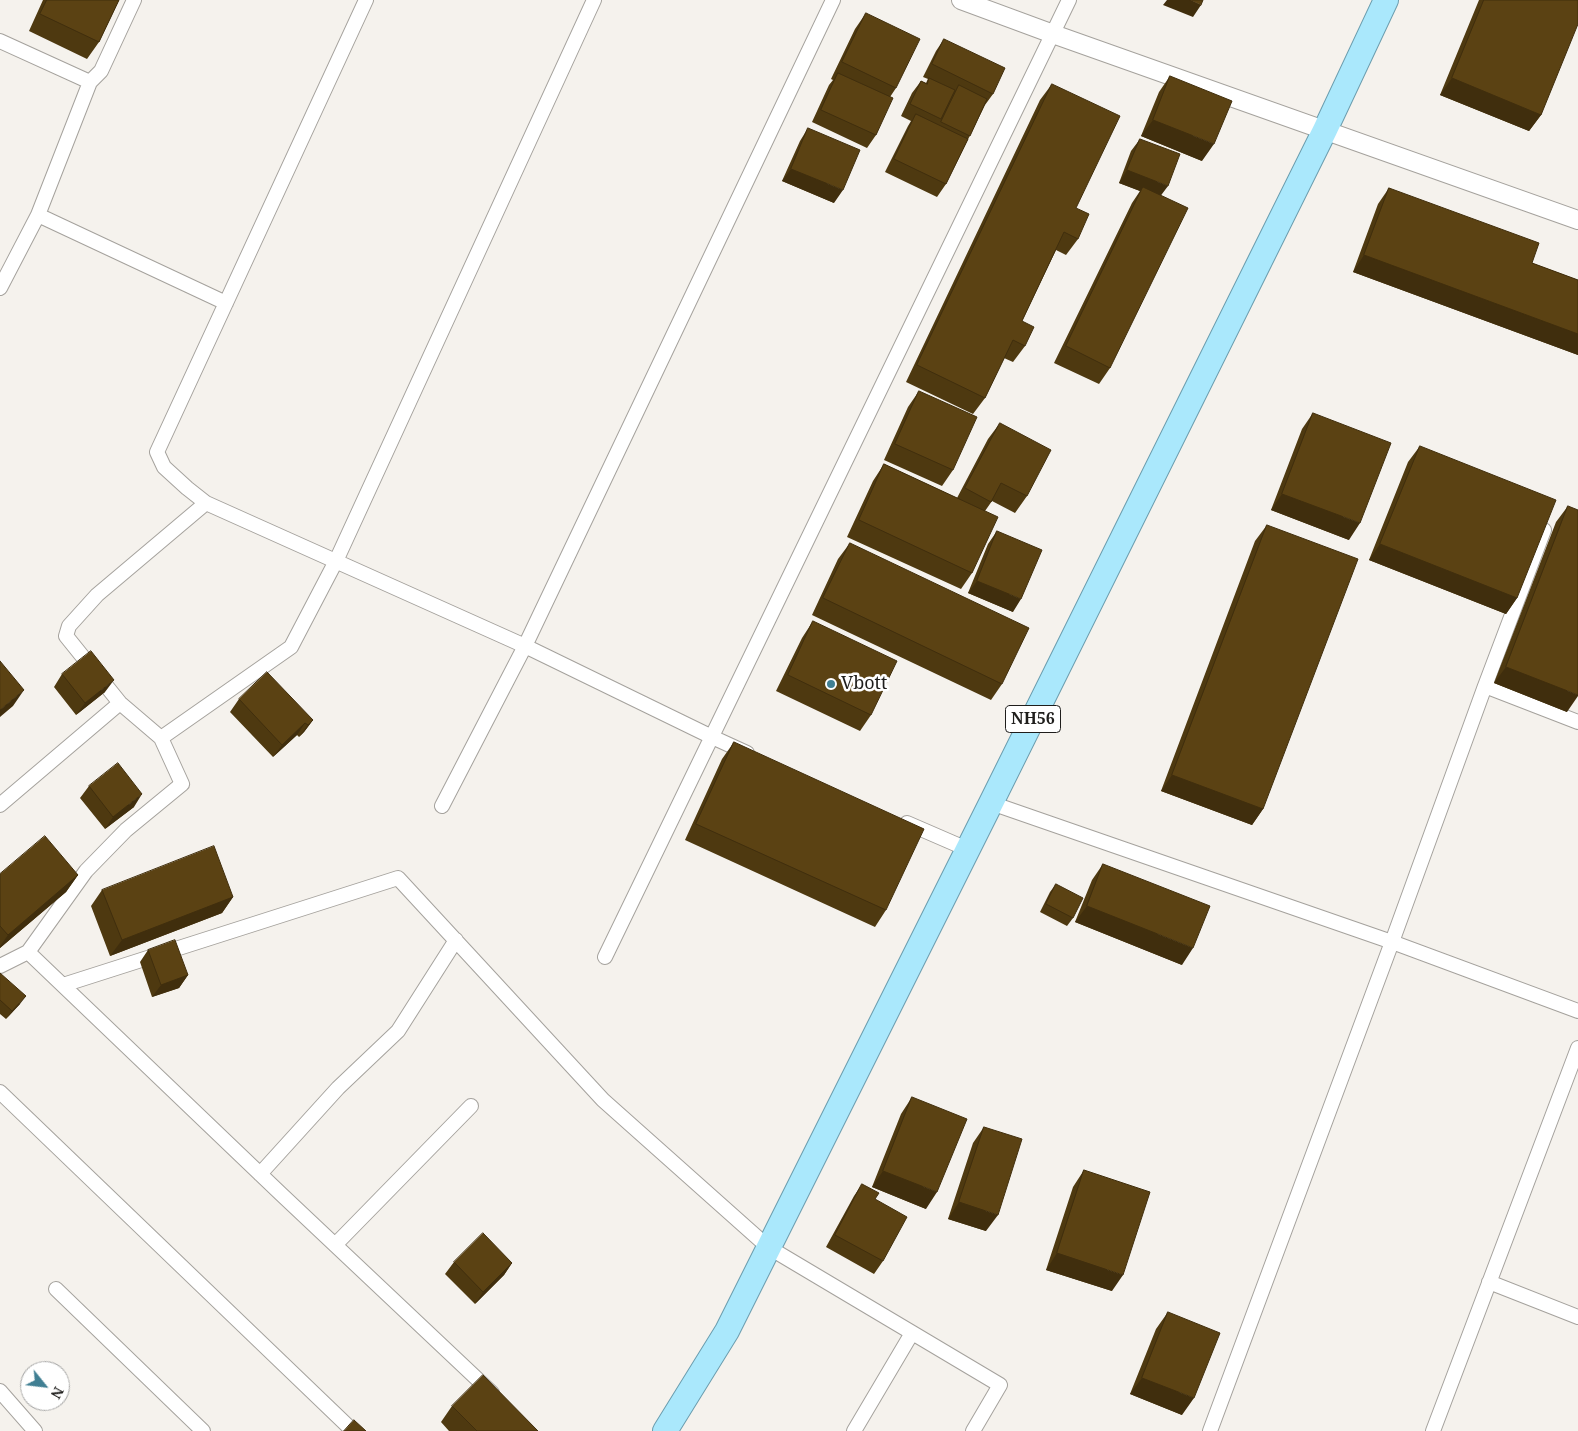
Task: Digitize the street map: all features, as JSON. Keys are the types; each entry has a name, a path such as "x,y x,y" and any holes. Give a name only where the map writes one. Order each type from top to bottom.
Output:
{"highway":[{"name":"NH56","path":"665,1431 726,1331 1325,130 1386,0"}],"street":[{"path":"0,288 38,215 90,82 101,71 134,0"},
{"path":"366,0 157,452 164,467 206,503 525,646 757,757"},
{"path":"160,738 291,647 336,561 594,0"},
{"path":"442,806 525,646 833,0"},
{"path":"961,0 1578,220"},
{"path":"605,957 1069,0"},
{"path":"0,41 90,82"},
{"path":"38,215 226,303"},
{"path":"0,966 28,952 86,871 126,830 182,784 160,738 120,703 66,636 69,626 98,595 206,503"},
{"path":"1210,1431 1544,530"},
{"path":"1485,686 1578,722"},
{"path":"0,805 120,703"},
{"path":"991,803 1392,942 1578,1011"},
{"path":"894,817 967,849"},
{"path":"63,985 398,878 604,1100 768,1247 1000,1385 973,1431"},
{"path":"260,1174 338,1088 398,1031 456,940"},
{"path":"28,952 260,1174 505,1404"},
{"path":"1433,1431 1578,1048"},
{"path":"0,1092 353,1431"},
{"path":"335,1245 471,1106"},
{"path":"1489,1282 1578,1317"},
{"path":"56,1289 202,1431"},
{"path":"854,1431 912,1333"},
{"path":"0,1392 35,1431"}],"building":[{"path":"47,0 119,0 99,42 40,14"},
{"path":"1190,0 1203,0 1201,5"},
{"path":"1484,0 1578,0 1578,24 1541,115 1452,78"},
{"path":"866,13 920,39 896,88 842,62"},
{"path":"944,39 1005,68 993,94 932,64"},
{"path":"838,73 893,98 876,135 821,110"},
{"path":"1170,76 1232,101 1214,144 1153,120"},
{"path":"929,78 955,90 941,119 910,104 921,81 927,84"},
{"path":"1052,84 1120,116 1076,208 1089,214 1078,239 1064,232 1022,321 1034,327 1025,346 1013,340 985,398 917,365"},
{"path":"959,85 987,99 970,136 941,122"},
{"path":"916,114 968,139 946,184 894,159"},
{"path":"808,128 860,150 843,190 791,169"},
{"path":"1140,139 1180,154 1168,186 1127,170"},
{"path":"1143,187 1188,208 1110,368 1066,346"},
{"path":"1389,188 1539,243 1532,263 1578,280 1578,334 1364,255"},
{"path":"919,391 977,417 953,470 895,444"},
{"path":"1313,413 1391,443 1360,523 1282,494"},
{"path":"1000,423 1051,450 1027,496 1001,483 991,502 965,488"},
{"path":"1420,446 1556,500 1517,598 1380,544"},
{"path":"884,464 998,517 972,573 859,520"},
{"path":"1568,506 1578,510 1578,695 1506,667"},
{"path":"1267,525 1358,559 1263,809 1172,775"},
{"path":"997,531 1042,550 1021,599 977,581"},
{"path":"850,543 1029,628 1002,684 823,598"},
{"name":"Vbott","path":"813,621 897,661 871,715 788,675"},
{"path":"91,651 114,680 85,703 62,674"},
{"path":"0,661 24,690 0,710"},
{"path":"267,672 313,720 308,725 305,723 282,745 239,699"},
{"path":"734,742 924,829 886,910 696,824"},
{"path":"118,763 142,794 113,817 89,786"},
{"path":"45,836 78,875 8,935 0,926 0,874"},
{"path":"214,846 233,897 122,940 102,890"},
{"path":"1103,864 1210,906 1193,948 1087,906"},
{"path":"1056,884 1083,898 1073,918 1046,904"},
{"path":"175,940 188,975 161,985 148,950"},
{"path":"0,973 26,996 12,1011 0,1000"},
{"path":"912,1097 967,1119 937,1192 883,1171"},
{"path":"984,1127 1022,1139 998,1215 959,1202"},
{"path":"1084,1170 1150,1192 1123,1275 1057,1253"},
{"path":"862,1184 879,1193 875,1199 907,1217 883,1261 835,1235"},
{"path":"483,1233 512,1263 483,1292 454,1262"},
{"path":"1168,1312 1220,1333 1194,1398 1142,1378"},
{"path":"483,1375 538,1431 477,1431 452,1406"},
{"path":"354,1420 366,1431 344,1431"}],"place":[{"name":"Vbott","path":"831,684"}]}
